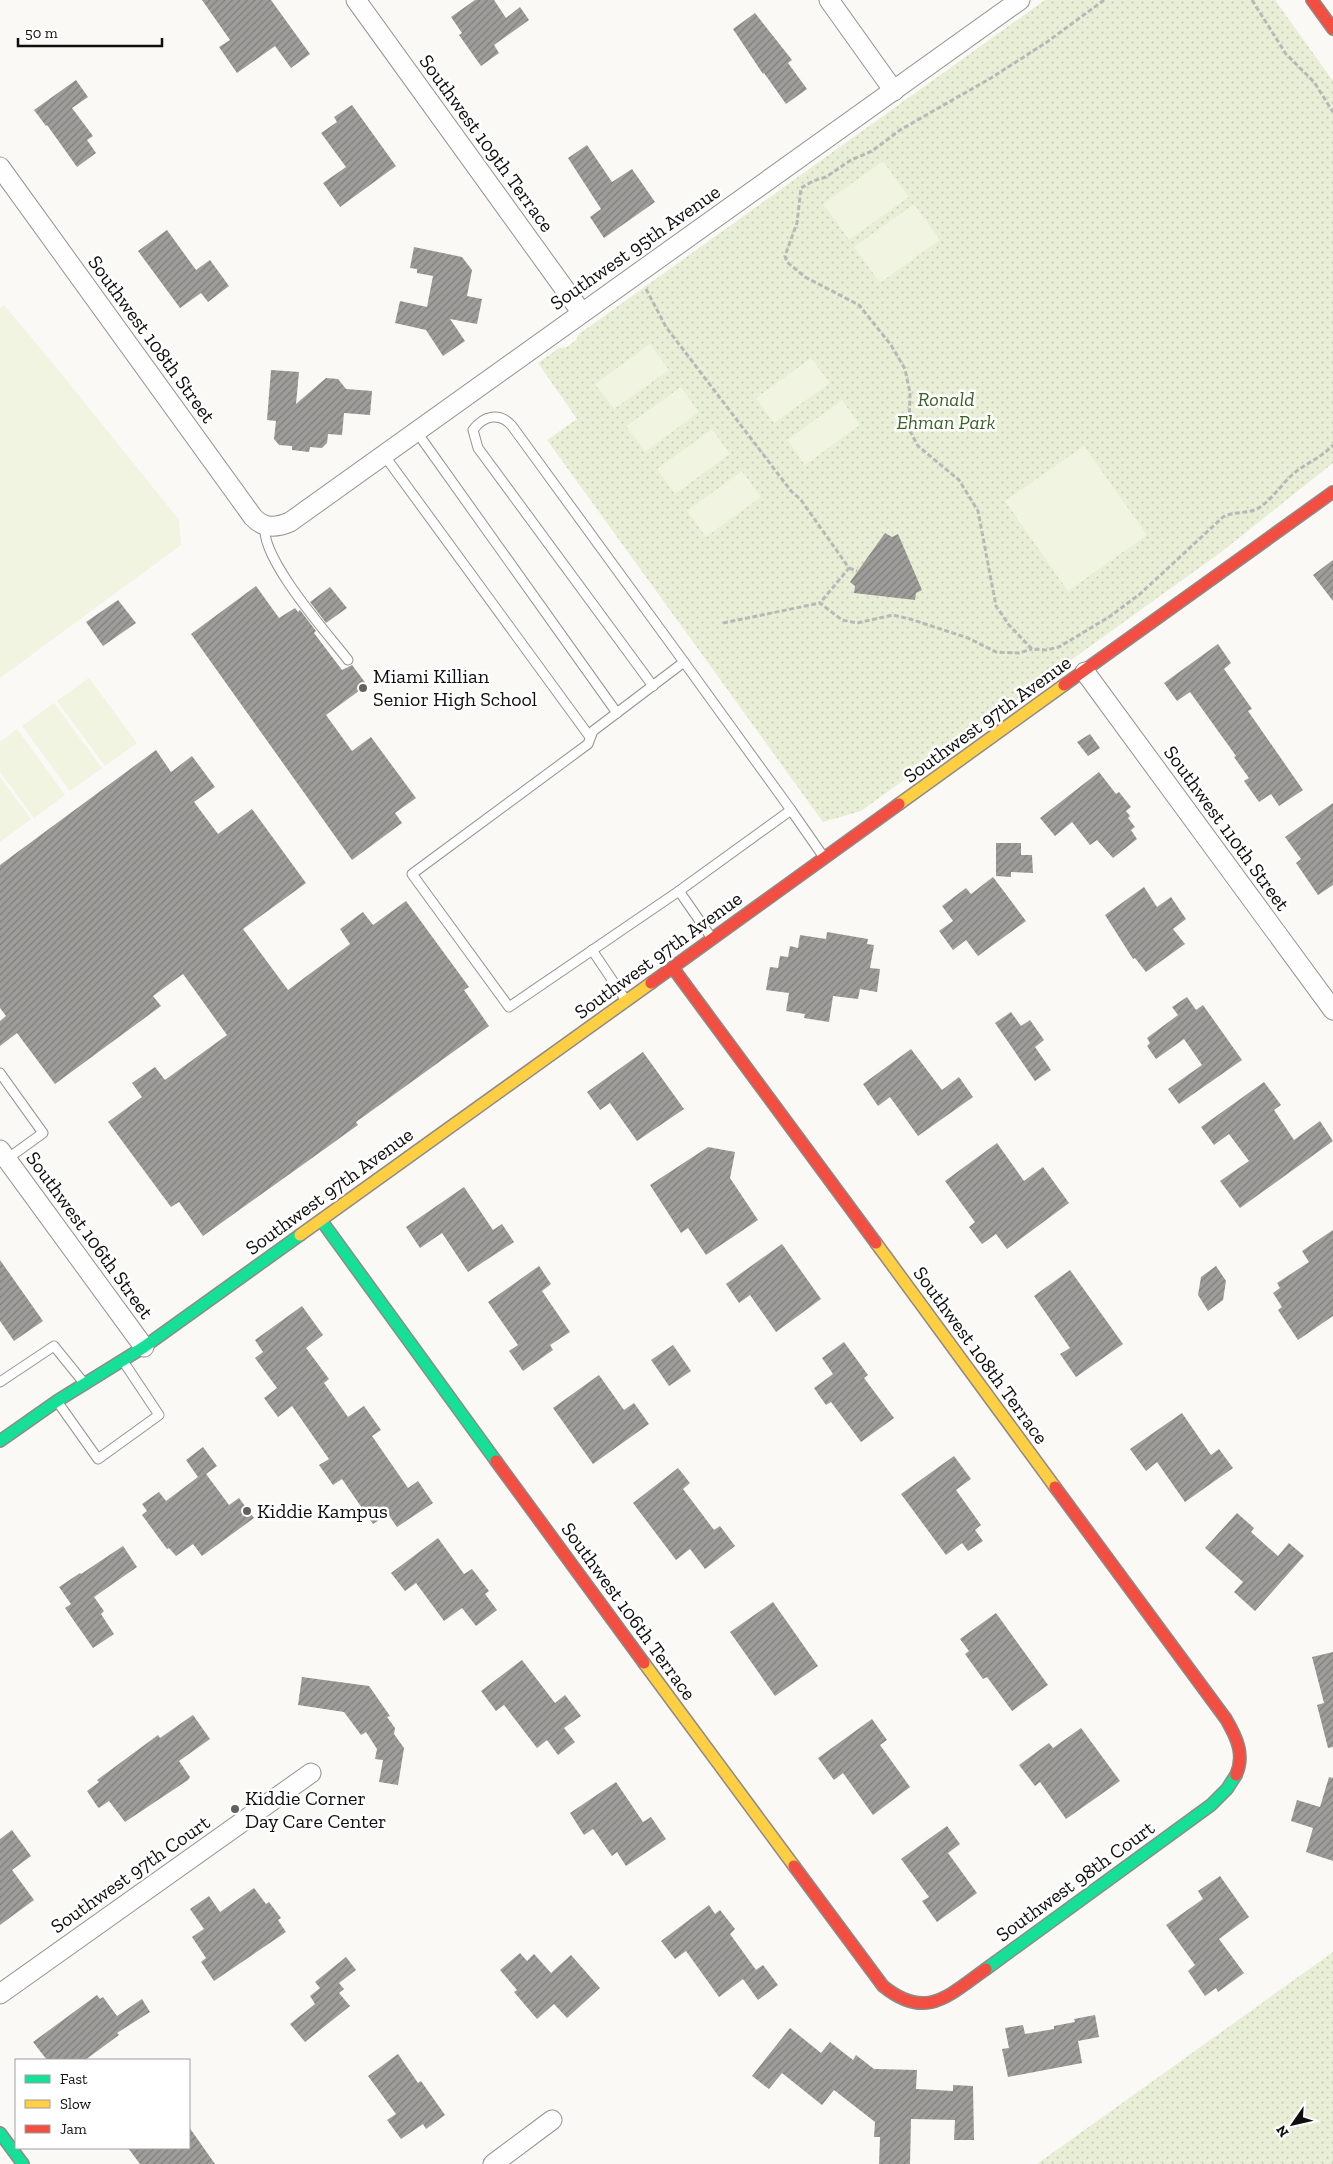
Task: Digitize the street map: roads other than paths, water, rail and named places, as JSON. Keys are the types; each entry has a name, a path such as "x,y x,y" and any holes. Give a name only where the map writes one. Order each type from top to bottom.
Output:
{"street":[{"name":"Southwest 109th Terrace","path":"356,0 582,313"},
{"path":"828,0 894,91"},
{"name":"Southwest 95th Avenue","path":"270,526 290,522 1020,0"},
{"path":"1314,1 1333,29"},
{"name":"Southwest 108th Street","path":"0,168 254,517 270,526"},
{"name":"Southwest 97th Avenue","path":"0,1441 57,1401 144,1347 1333,492"},
{"name":"Southwest 110th Street","path":"1085,672 1333,1010"},
{"name":"Southwest 108th Terrace","path":"673,968 1228,1723 1239,1748 1241,1758 1239,1772"},
{"name":"Southwest 106th Street","path":"4,1155 144,1347"},
{"name":"Southwest 106th Terrace","path":"321,1220 590,1592 856,1952 891,1993 907,2003 922,2004"},
{"name":"Southwest 98th Court","path":"922,2004 938,2001 954,1992 1211,1805 1232,1785 1239,1772"},
{"name":"Southwest 97th Court","path":"0,1994 311,1773"},
{"path":"492,2164 552,2120"},
{"path":"0,2133 22,2164"}],"lane":[{"path":"653,686 478,448 473,430 482,421 493,416 499,416 512,426 825,859"},
{"path":"416,431 617,713"},
{"path":"384,455 590,737"},
{"path":"270,526 264,533 276,565 348,660"},
{"path":"684,662 593,731 588,744 412,874 509,1008 791,810"},
{"path":"678,890 713,939"},
{"path":"592,950 626,1001"},
{"path":"0,1073 43,1133 4,1155"},
{"path":"0,1382 54,1346 85,1385"},
{"path":"57,1401 98,1458 159,1415 123,1361"}],"place":[{"name":"Miami Killian Senior High School","path":"363,688"},
{"name":"Kiddie Kampus","path":"247,1511"},
{"name":"Kiddie Corner Day Care Center","path":"235,1809"}],"park label":[{"name":"Ronald Ehman Park","path":"946,410"}]}
